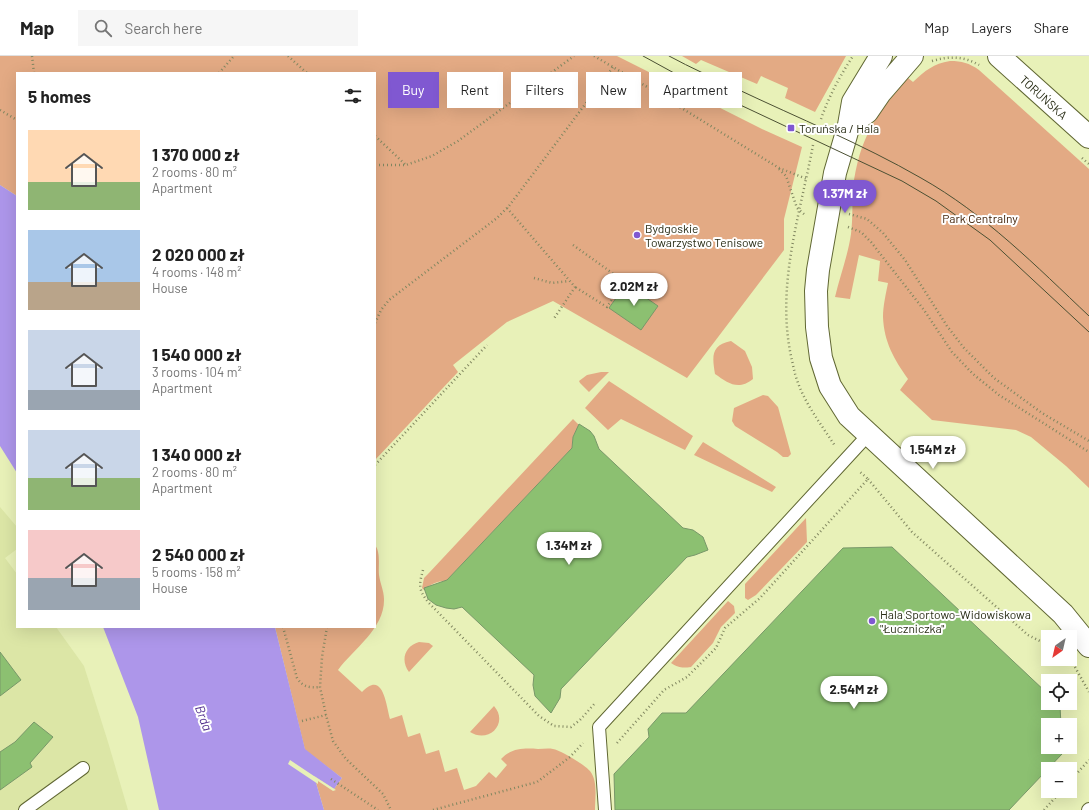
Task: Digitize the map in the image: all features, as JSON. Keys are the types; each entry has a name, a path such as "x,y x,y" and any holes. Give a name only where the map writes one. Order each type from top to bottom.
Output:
{"street":[{"path":"881,56 853,102 849,125 835,173 818,270 816,314 821,358 830,386 849,416 1058,609 1089,646"},
{"path":"849,125 867,112 880,93 920,60"},
{"name":"TORUŃSKA","path":"991,62 1083,146"}],"lane":[{"path":"605,810 598,727 868,434"},
{"path":"26,810 83,768"}],"path":[{"path":"32,56 34,72"},
{"path":"220,72 234,56"},
{"path":"288,56 306,72"},
{"path":"376,165 406,165 432,156 458,140 574,56"},
{"path":"594,56 779,168 807,179"},
{"path":"920,60 957,57 991,62"},
{"path":"376,321 388,300 497,218 507,208 613,68"},
{"path":"0,110 16,119"},
{"path":"376,137 406,165"},
{"path":"1083,146 1089,164"},
{"path":"779,168 786,176 797,208 806,216 811,217"},
{"path":"507,208 575,287 607,307 623,283 622,280 573,245"},
{"path":"845,213 867,219 883,233 905,260 947,326 964,348 994,378 1042,413 1089,441"},
{"path":"846,233 850,214"},
{"path":"843,225 861,232 871,242 924,310 952,352 973,374 999,395 1089,452"},
{"path":"534,278 552,283 570,281"},
{"path":"553,320 575,287"},
{"path":"376,464 488,345"},
{"path":"868,479 912,532 1028,634 1041,640"},
{"path":"423,570 419,583 420,592 539,716 554,726 571,727 580,720 601,697"},
{"path":"283,628 297,678 305,686 310,688 320,687"},
{"path":"327,628 322,657 320,687 333,741 346,759 383,794 391,810"},
{"path":"1074,666 1089,692"},
{"path":"302,722 326,715"},
{"path":"1077,773 1089,760"},
{"path":"331,779 378,810"},
{"path":"1044,810 1055,798"}],"shaded area":[{"path":"0,507 16,526 16,550 5,558 16,573 16,628 57,628 84,666 128,810 0,810"}],"green space":[{"path":"0,56 617,56 649,72 649,108 720,108 802,147 784,219 784,250 687,378 553,301 507,322 453,365 458,372 376,459 376,72 16,72 16,195 0,185"},
{"path":"682,56 846,56 815,112 785,98 788,88 761,76 757,84 742,78 742,72 729,72 701,60 696,64"},
{"name":"Park Centralny","path":"950,61 965,63 979,70 1089,169 1089,488 1066,466 1031,437 1016,430 932,420 900,390 908,379 894,357 885,334 883,313 888,283 878,281 880,261 859,255 850,299 835,297 851,234 853,188 856,171 860,155 871,128 878,115 908,78 913,82 930,68"},
{"path":"731,341 745,351 752,367 753,379 743,385 729,383 715,374 713,362 714,352 720,345"},
{"path":"609,372 589,392 579,381 587,375"},
{"path":"609,381 693,436 685,450 621,419 608,430 585,408"},
{"path":"763,395 768,396 778,407 791,454 788,457 783,457 735,426 732,421 734,408"},
{"path":"573,419 579,425 573,437 572,448 446,581 434,583 424,590 422,588 424,578"},
{"path":"703,442 776,487 772,492 694,455"},
{"path":"806,518 807,542 756,595 748,600 745,598 745,584"},
{"path":"376,546 379,560 379,575 384,596 383,610 376,625"},
{"path":"728,601 734,606 735,613 721,627 713,643 691,667 685,668 671,663"},
{"path":"275,628 374,628 338,670 362,692 369,686 375,685 379,687 385,698 390,719 402,715 408,737 420,733 426,754 439,750 445,772 457,768 464,790 476,786 489,772 496,778 507,765 501,759 513,751 523,749 551,749 572,758 583,765 593,775 596,795 595,810 324,810 314,776 334,789 342,778 305,750"},
{"path":"419,642 429,643 433,646 409,672 405,663 405,654 410,647"},
{"path":"494,706 498,712 499,719 495,730 490,734 484,735 477,735 470,732"}],"water":[{"path":"0,185 16,195 16,471 0,446"},
{"name":"Brda","path":"103,628 275,628 305,749 342,778 334,789 314,776 324,810 159,810 138,717"}],"pier":[{"path":"290,760 336,790 333,791 318,781 318,784 288,764"}],"building":[{"path":"626,284 658,306 641,330 609,308"},
{"path":"579,424 590,431 594,436 599,449 683,528 693,530 703,537 708,550 687,557 561,689 560,698 551,713 535,696 533,685 534,675 462,607 454,609 436,605 428,599 424,588 447,580 572,448 573,437"},
{"name":"Hala Sportowo-Widowiskowa \"Łuczniczka\"","path":"892,547 1041,687 1041,710 1060,710 1061,718 1041,718 1041,754 1062,754 1054,762 1041,762 1041,776 1009,810 615,810 614,774 649,737 648,729 662,713 686,713 843,548"},
{"path":"0,652 21,680 0,696"},
{"path":"34,722 53,737 30,763 32,767 0,790 0,752 15,742"}],"tram line":[{"path":"643,56 685,79 902,181 936,201 990,240 1089,332"},
{"path":"669,56 876,154 944,192 988,224 1089,316"}],"place":[{"name":"Toruńska / Hala","path":"791,128"},
{"name":"Bydgoskie Towarzystwo Tenisowe","path":"637,235"},
{"name":"Hala Sportowo-Widowiskowa \"Łuczniczka\"","path":"872,621"}]}
